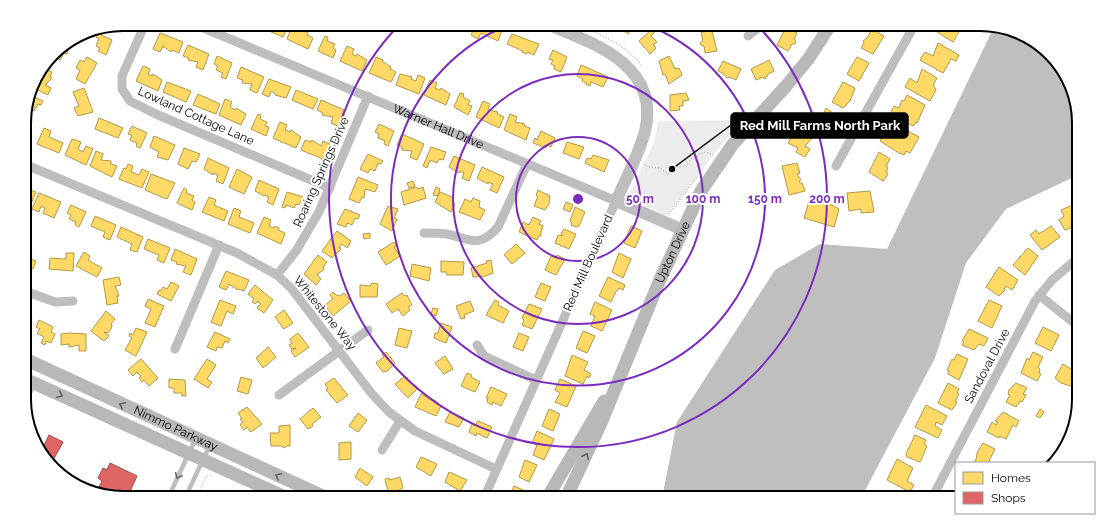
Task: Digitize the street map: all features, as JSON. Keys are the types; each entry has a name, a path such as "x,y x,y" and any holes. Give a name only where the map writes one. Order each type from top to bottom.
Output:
{"main road":[{"name":"Upton Drive","path":"569,491 601,423 701,191 733,144 787,85 809,58 826,31"},
{"name":"Nimmo Parkway","path":"31,362 311,491"},
{"name":"Upton Drive","path":"551,491 588,426 620,376"},
{"name":"Nimmo Parkway","path":"31,381 272,491"}],"street":[{"name":"Lowland Cottage Lane","path":"142,31 122,76 122,90 130,101 330,188"},
{"name":"Warner Hall Drive","path":"211,31 683,230"},
{"name":"Red Mill Boulevard","path":"487,491 646,130 647,119 644,95 633,73 616,56 591,42 566,31"},
{"path":"748,36 754,31"},
{"path":"836,166 911,31"},
{"name":"Roaring Springs Drive","path":"277,275 307,234 330,188 368,96"},
{"path":"424,233 447,234 464,240 478,241 491,235 498,227 527,164"},
{"name":"Whitestone Way","path":"31,167 218,245 277,275 291,288 340,350 372,394 400,421 415,431 496,469"},
{"path":"175,349 218,245"},
{"name":"Sandoval Drive","path":"936,491 1018,331 1039,295 1052,280 1072,263"},
{"path":"31,293 55,302 73,301"},
{"path":"1039,295 1072,321"},
{"path":"279,395 368,330"},
{"path":"477,345 484,356 536,380"},
{"path":"382,450 400,421"}],"lane":[{"path":"171,491 196,438"},
{"path":"188,491 210,445"}],"path":[{"path":"592,31 621,46 638,60 646,73"},
{"path":"644,164 648,167 660,168 668,174 672,173 676,167 686,166 691,158 704,152 707,152 713,156"},
{"path":"641,171 647,158"},
{"path":"199,491 206,477 214,475"}],"shaded area":[{"path":"992,32 1015,38 1036,50 1053,67 1060,77 1069,99 1072,123 1072,178 1006,209 966,263 935,358 865,491 663,491 677,422 775,270 820,244 887,249"},
{"path":"744,120 722,144 667,216 631,199 631,191 655,140 658,121"}],"building: Homes":[{"path":"269,31 286,31 283,37"},
{"path":"290,31 304,31 308,33 307,35 313,38 308,49 287,39"},
{"path":"473,31 502,31 498,41 481,33 478,39 471,35"},
{"path":"650,31 652,31 654,33 651,36 657,42 653,45 656,48 650,54 639,41"},
{"path":"712,31 717,51 705,53 704,46 700,43 703,41 701,32"},
{"path":"784,31 793,31 797,33 794,39 796,42 795,44 792,44 788,51 777,45"},
{"path":"871,31 875,31 884,36 873,54 861,48 864,43 863,41 867,38"},
{"path":"938,31 959,31 953,42"},
{"path":"160,33 183,42 179,53 172,50 171,52 163,46 160,52 153,49"},
{"path":"100,34 112,40 106,55 98,51 100,48 96,46 99,39 96,37"},
{"path":"512,34 539,44 534,55 527,52 526,54 522,52 523,51 507,44"},
{"path":"325,36 328,37 327,41 335,44 333,48 336,50 333,58 318,51"},
{"path":"938,43 959,55 956,61 951,59 943,73 920,60 925,52 933,56"},
{"path":"188,45 209,54 203,70 196,67 198,62 188,60 189,58 183,56"},
{"path":"347,46 354,49 352,54 356,56 357,54 367,60 362,71 340,61"},
{"path":"67,50 68,51 67,54 64,53 60,60 58,58"},
{"path":"553,50 567,57 561,72 554,69 555,66 551,64 553,60 549,59"},
{"path":"217,56 232,63 226,79 221,77 223,73 216,70 218,66 214,64"},
{"path":"669,56 675,69 679,68 682,75 669,84 665,74 663,75 659,61"},
{"path":"87,57 97,63 85,84 76,79 80,70 76,68 80,60 84,62"},
{"path":"376,57 383,60 382,61 391,67 390,69 396,72 391,82 369,73"},
{"path":"857,57 869,63 859,81 847,74"},
{"path":"769,60 774,71 768,74 765,79 763,77 756,80 751,69"},
{"path":"723,61 741,69 736,80 730,77 727,78 724,74 718,71"},
{"path":"581,65 608,77 603,87 591,82 590,86 582,81 583,79 577,76"},
{"path":"143,66 150,69 148,74 152,76 153,74 162,80 158,91 136,81"},
{"path":"241,67 264,77 257,93 250,90 252,84 242,83 243,80 237,78"},
{"path":"922,69 937,78 933,85 936,90 930,101 905,87 910,78 917,83"},
{"path":"48,70 52,72 50,77 52,78 45,85 51,88 48,95 37,90"},
{"path":"400,74 412,77 411,79 416,81 418,75 425,78 419,94 396,85"},
{"path":"269,79 291,87 286,98 275,95 276,94 271,91 269,97 262,94"},
{"path":"430,80 437,83 435,88 440,90 441,88 450,94 446,105 424,95"},
{"path":"167,82 191,91 186,102 163,92"},
{"path":"843,82 855,88 850,101 843,108 832,102"},
{"path":"84,88 93,112 78,116 74,108 79,106 73,92"},
{"path":"296,90 318,99 313,109 292,100"},
{"path":"460,93 464,94 463,97 470,101 468,105 472,106 468,115 454,107"},
{"path":"686,93 689,100 683,101 683,106 679,106 680,110 670,111 670,95"},
{"path":"198,94 220,104 216,114 193,105"},
{"path":"907,95 925,105 917,123 916,122 913,126 890,114 894,106 899,108 902,100 904,101"},
{"path":"35,97 43,101 41,105 38,104 34,111 32,110"},
{"path":"225,99 232,102 230,107 235,110 236,108 246,114 241,125 219,115"},
{"path":"321,100 344,110 338,126 331,123 333,117 322,115 323,113 317,110"},
{"path":"483,101 490,104 488,110 498,112 497,114 504,117 499,128 476,117"},
{"path":"826,108 838,117 837,119 835,118 827,133 817,128"},
{"path":"258,114 261,115 260,119 267,122 265,126 269,127 266,136 251,129"},
{"path":"510,114 517,117 515,122 525,124 524,126 530,128 526,140 504,130"},
{"path":"99,118 123,128 118,138 95,129"},
{"path":"280,122 287,125 285,130 290,132 291,130 301,137 296,148 273,138"},
{"path":"886,122 897,128 899,126 919,137 910,153 906,151 904,155 899,153 880,141 883,135 887,138 889,135 881,130"},
{"path":"379,124 394,131 388,146 384,144 385,141 378,138 379,134 375,132"},
{"path":"132,126 147,133 140,148 136,146 137,143 130,140 132,135 128,134"},
{"path":"798,127 814,136 805,146 810,149 805,157 796,152 798,148 788,143"},
{"path":"44,128 51,131 49,137 63,143 59,153 37,144"},
{"path":"541,131 555,138 551,147 547,145 546,148 533,143 535,138 537,140"},
{"path":"402,134 424,144 417,160 410,157 412,151 402,150 403,148 397,145"},
{"path":"154,136 175,145 168,160 157,157 159,152 150,147"},
{"path":"72,139 81,142 78,149 83,152 86,146 93,149 86,165 65,155"},
{"path":"305,140 311,142 312,140 321,146 323,141 330,144 323,159 301,150"},
{"path":"567,142 584,147 579,159 563,153"},
{"path":"431,147 446,152 443,160 439,159 437,163 430,160 427,168 423,166"},
{"path":"184,148 200,154 196,162 192,161 188,169 178,164"},
{"path":"96,151 103,154 101,160 111,161 111,164 117,166 112,177 90,166"},
{"path":"879,152 890,159 886,166 888,168 886,172 888,174 883,181 869,172"},
{"path":"368,154 383,161 381,164 378,163 375,171 370,169 368,173 360,169"},
{"path":"593,155 609,160 604,172 585,163 587,158 591,159"},
{"path":"454,156 475,165 469,181 462,178 464,173 460,171 459,173 449,167"},
{"path":"208,158 229,168 223,184 216,181 218,175 213,173 213,175 204,169"},
{"path":"797,163 800,173 797,174 801,180 799,181 802,183 805,191 789,195 782,166"},
{"path":"128,164 133,166 131,172 139,175 142,169 149,172 142,188 119,179 124,168 126,169"},
{"path":"482,167 504,177 497,193 490,190 493,184 488,182 488,184 477,178"},
{"path":"237,169 252,177 244,194 229,187"},
{"path":"151,174 175,183 167,199 145,190"},
{"path":"358,177 378,185 375,192 365,189 364,198 362,197 359,203 349,199"},
{"path":"259,180 279,189 273,205 267,202 269,197 255,191"},
{"path":"413,181 415,186 409,188 407,183"},
{"path":"416,187 418,189 423,187 426,198 404,205 401,192"},
{"path":"436,187 440,189 438,196 433,195"},
{"path":"184,188 187,190 186,193 194,196 192,200 195,202 192,210 177,203"},
{"path":"31,190 36,192 31,203"},
{"path":"538,190 550,196 549,204 545,210 534,206 538,196 536,195"},
{"path":"870,191 874,212 861,213 861,209 849,211 847,193"},
{"path":"287,192 303,197 299,205 296,204 294,208 286,205 285,208 282,207"},
{"path":"440,192 454,198 452,202 455,204 451,212 435,202"},
{"path":"39,193 61,202 54,218 43,213 45,208 41,206 39,212 32,209"},
{"path":"209,197 216,200 214,205 228,211 224,221 202,212"},
{"path":"473,198 480,201 479,207 485,210 480,220 459,212 465,199 471,202"},
{"path":"810,198 826,202 839,209 834,227 804,218"},
{"path":"566,202 573,205 570,212 563,209"},
{"path":"71,205 86,212 79,227 75,225 76,222 69,219 71,215 67,213"},
{"path":"1072,205 1072,227 1065,230 1059,220 1064,216 1061,210"},
{"path":"388,206 398,209 394,218 397,219 392,231 380,224"},
{"path":"575,207 585,212 579,226 577,227 571,225 572,223 570,221"},
{"path":"234,208 241,211 239,217 254,223 250,233 228,224"},
{"path":"345,209 360,215 358,219 355,218 352,225 347,223 346,227 337,224"},
{"path":"95,216 116,225 110,240 103,237 105,232 91,226"},
{"path":"264,217 271,220 269,226 274,228 275,226 279,228 278,230 285,233 281,244 257,233"},
{"path":"533,217 541,221 539,224 543,226 541,236 539,236 537,240 519,232 523,222 529,225"},
{"path":"631,226 642,231 635,248 624,243"},
{"path":"1051,226 1060,237 1042,250 1030,235 1036,230 1039,234"},
{"path":"121,227 143,237 137,252 130,250 132,244 117,237"},
{"path":"564,229 576,234 569,249 555,243 558,235 562,236 561,234"},
{"path":"337,231 351,241 347,248 342,244 339,248 341,249 332,258 322,251"},
{"path":"370,233 370,238 364,239 363,234"},
{"path":"148,239 170,248 164,263 157,260 159,255 144,249"},
{"path":"394,242 396,246 394,247 400,256 386,265 378,252"},
{"path":"516,244 525,253 512,264 504,255"},
{"path":"1028,248 1038,256 1025,275 1013,265"},
{"path":"175,249 197,259 191,275 183,272 186,266 176,264 177,262 171,260"},
{"path":"84,252 90,256 88,260 102,268 97,277 76,266"},
{"path":"66,253 74,253 73,271 49,269 50,258 66,259"},
{"path":"619,253 631,259 623,278 612,272"},
{"path":"318,255 327,262 323,267 324,269 317,275 321,279 316,285 304,274"},
{"path":"557,255 565,259 556,275 545,270 551,256 556,258"},
{"path":"31,259 36,261 33,269 31,268"},
{"path":"491,260 493,273 486,276 473,277 471,268 487,263 486,261"},
{"path":"441,261 464,262 463,275 447,275 446,272 441,272"},
{"path":"412,264 431,268 429,281 410,276"},
{"path":"999,267 1018,280 1012,290 1006,286 1004,289 1005,290 999,296 986,287"},
{"path":"226,271 249,280 244,291 238,290 229,284 226,290 219,287"},
{"path":"119,277 121,285 115,286 119,296 117,296 118,303 107,305 103,280"},
{"path":"608,277 625,285 623,290 619,288 616,291 611,302 599,296"},
{"path":"171,282 179,286 171,301 157,294 163,287 167,289"},
{"path":"372,283 378,284 377,297 360,297 360,285 370,286"},
{"path":"541,283 551,287 545,301 535,297"},
{"path":"255,285 273,300 264,313 257,308 261,304 258,301 255,304 252,302 254,299 248,294"},
{"path":"333,292 340,296 344,293 351,301 333,316 325,305 333,299 330,295"},
{"path":"402,293 404,296 407,295 412,305 408,307 410,310 403,316 398,309 392,313 386,304"},
{"path":"148,299 164,306 155,327 145,323 151,309 145,306"},
{"path":"220,300 236,306 233,314 227,311 221,326 211,322"},
{"path":"495,300 499,302 498,305 509,311 503,323 486,315"},
{"path":"989,300 1002,306 992,328 978,321"},
{"path":"470,301 474,311 464,315 465,318 461,319 456,306"},
{"path":"595,302 612,310 602,331 591,326 595,316 590,314"},
{"path":"529,304 542,309 532,329 522,325 524,320 522,318"},
{"path":"433,308 438,309 436,316 431,314"},
{"path":"284,310 293,323 284,329 275,317"},
{"path":"106,311 115,319 111,324 111,329 108,333 104,332 109,336 104,341 91,331"},
{"path":"39,320 53,327 51,332 55,334 51,343 46,341 45,345 41,343 44,337 37,333 40,329 36,327"},
{"path":"441,323 452,327 446,343 434,338 435,333 438,333"},
{"path":"1043,327 1059,335 1051,351 1035,343"},
{"path":"136,328 147,332 136,356 125,350 132,338 129,336 130,333 133,335"},
{"path":"399,328 412,331 407,348 395,345"},
{"path":"969,329 988,338 984,346 979,344 974,350 962,345 964,342 962,341"},
{"path":"583,331 595,336 587,353 576,348"},
{"path":"215,332 230,339 228,343 225,341 222,348 217,347 216,351 207,347"},
{"path":"298,333 309,347 295,357 291,351 296,348 292,349 289,345 292,343 290,339"},
{"path":"519,333 529,337 523,351 513,347"},
{"path":"61,334 86,334 86,351 79,351 79,345 69,347 69,344 61,345"},
{"path":"268,347 276,357 263,368 256,358"},
{"path":"386,352 395,363 387,371 383,372 376,363 384,357 382,355"},
{"path":"1033,352 1043,357 1038,367 1040,369 1039,373 1041,374 1037,381 1021,373 1027,358 1029,360"},
{"path":"957,354 968,359 959,380 948,374 949,371 947,370 952,359 954,360"},
{"path":"572,355 588,362 584,370 591,374 589,378 587,376 583,384 565,376"},
{"path":"445,356 453,369 444,374 435,363"},
{"path":"141,359 158,378 149,386 144,380 142,382 139,378 141,376 137,372 133,376 128,370"},
{"path":"207,359 216,365 207,379 212,382 208,388 194,379"},
{"path":"1063,364 1071,369 1072,368 1072,386 1061,383 1055,378"},
{"path":"467,373 472,375 471,377 480,382 475,392 461,386"},
{"path":"405,376 417,389 408,398 395,384"},
{"path":"241,377 252,380 248,394 237,391"},
{"path":"334,378 348,395 337,403 326,390 328,389 325,384"},
{"path":"169,379 185,380 186,396 182,396 182,393 174,393 174,388 169,388"},
{"path":"560,379 576,386 567,407 555,402 560,393 555,390"},
{"path":"948,383 959,389 957,393 959,394 955,401 957,402 952,410 938,403"},
{"path":"1016,383 1027,388 1023,394 1026,395 1022,402 1020,401 1016,407 1006,402 1010,395 1008,394 1009,390"},
{"path":"491,387 507,394 501,406 493,402 492,405 487,402 488,398 486,398"},
{"path":"421,394 436,401 436,403 441,406 436,416 415,407"},
{"path":"926,405 947,416 942,425 936,422 935,426 942,430 938,438 915,427"},
{"path":"247,407 262,424 251,432 247,427 244,430 240,425 243,422 238,413"},
{"path":"313,408 321,417 308,429 300,419"},
{"path":"549,409 560,414 553,431 542,426"},
{"path":"1040,409 1044,412 1040,418 1036,416"},
{"path":"450,412 464,418 459,427 445,422"},
{"path":"1003,412 1019,421 1016,427 1013,425 1006,439 1000,436 999,438 987,432 992,422 996,425 998,422 995,421"},
{"path":"358,413 367,420 358,432 349,426"},
{"path":"478,421 492,427 487,438 477,433 476,436 469,432 472,424 475,426"},
{"path":"290,425 290,446 286,446 285,448 281,446 271,446 270,433 279,433 279,426"},
{"path":"537,431 554,439 544,460 533,455 537,445 532,443"},
{"path":"915,435 926,440 924,444 927,446 920,462 907,457 906,454"},
{"path":"351,442 351,459 339,460 339,443"},
{"path":"983,443 995,449 988,462 974,462 978,451"},
{"path":"421,457 437,464 431,476 416,467"},
{"path":"897,459 913,468 907,481 914,485 911,491 887,480"},
{"path":"525,460 537,465 529,482 519,477"},
{"path":"360,468 373,477 367,486 355,477"},
{"path":"449,472 467,480 460,491 445,482"},
{"path":"400,477 403,488 397,491 388,491 385,479 389,478 390,480"},
{"path":"514,486 526,491 512,491"}],"building: Shops":[{"path":"49,435 63,442 54,459 44,446"},
{"path":"110,463 137,476 130,491 111,490 99,487 102,481 98,478 103,468 107,470"}],"place":[{"name":"Red Mill Farms North Park","path":"672,169"}]}
